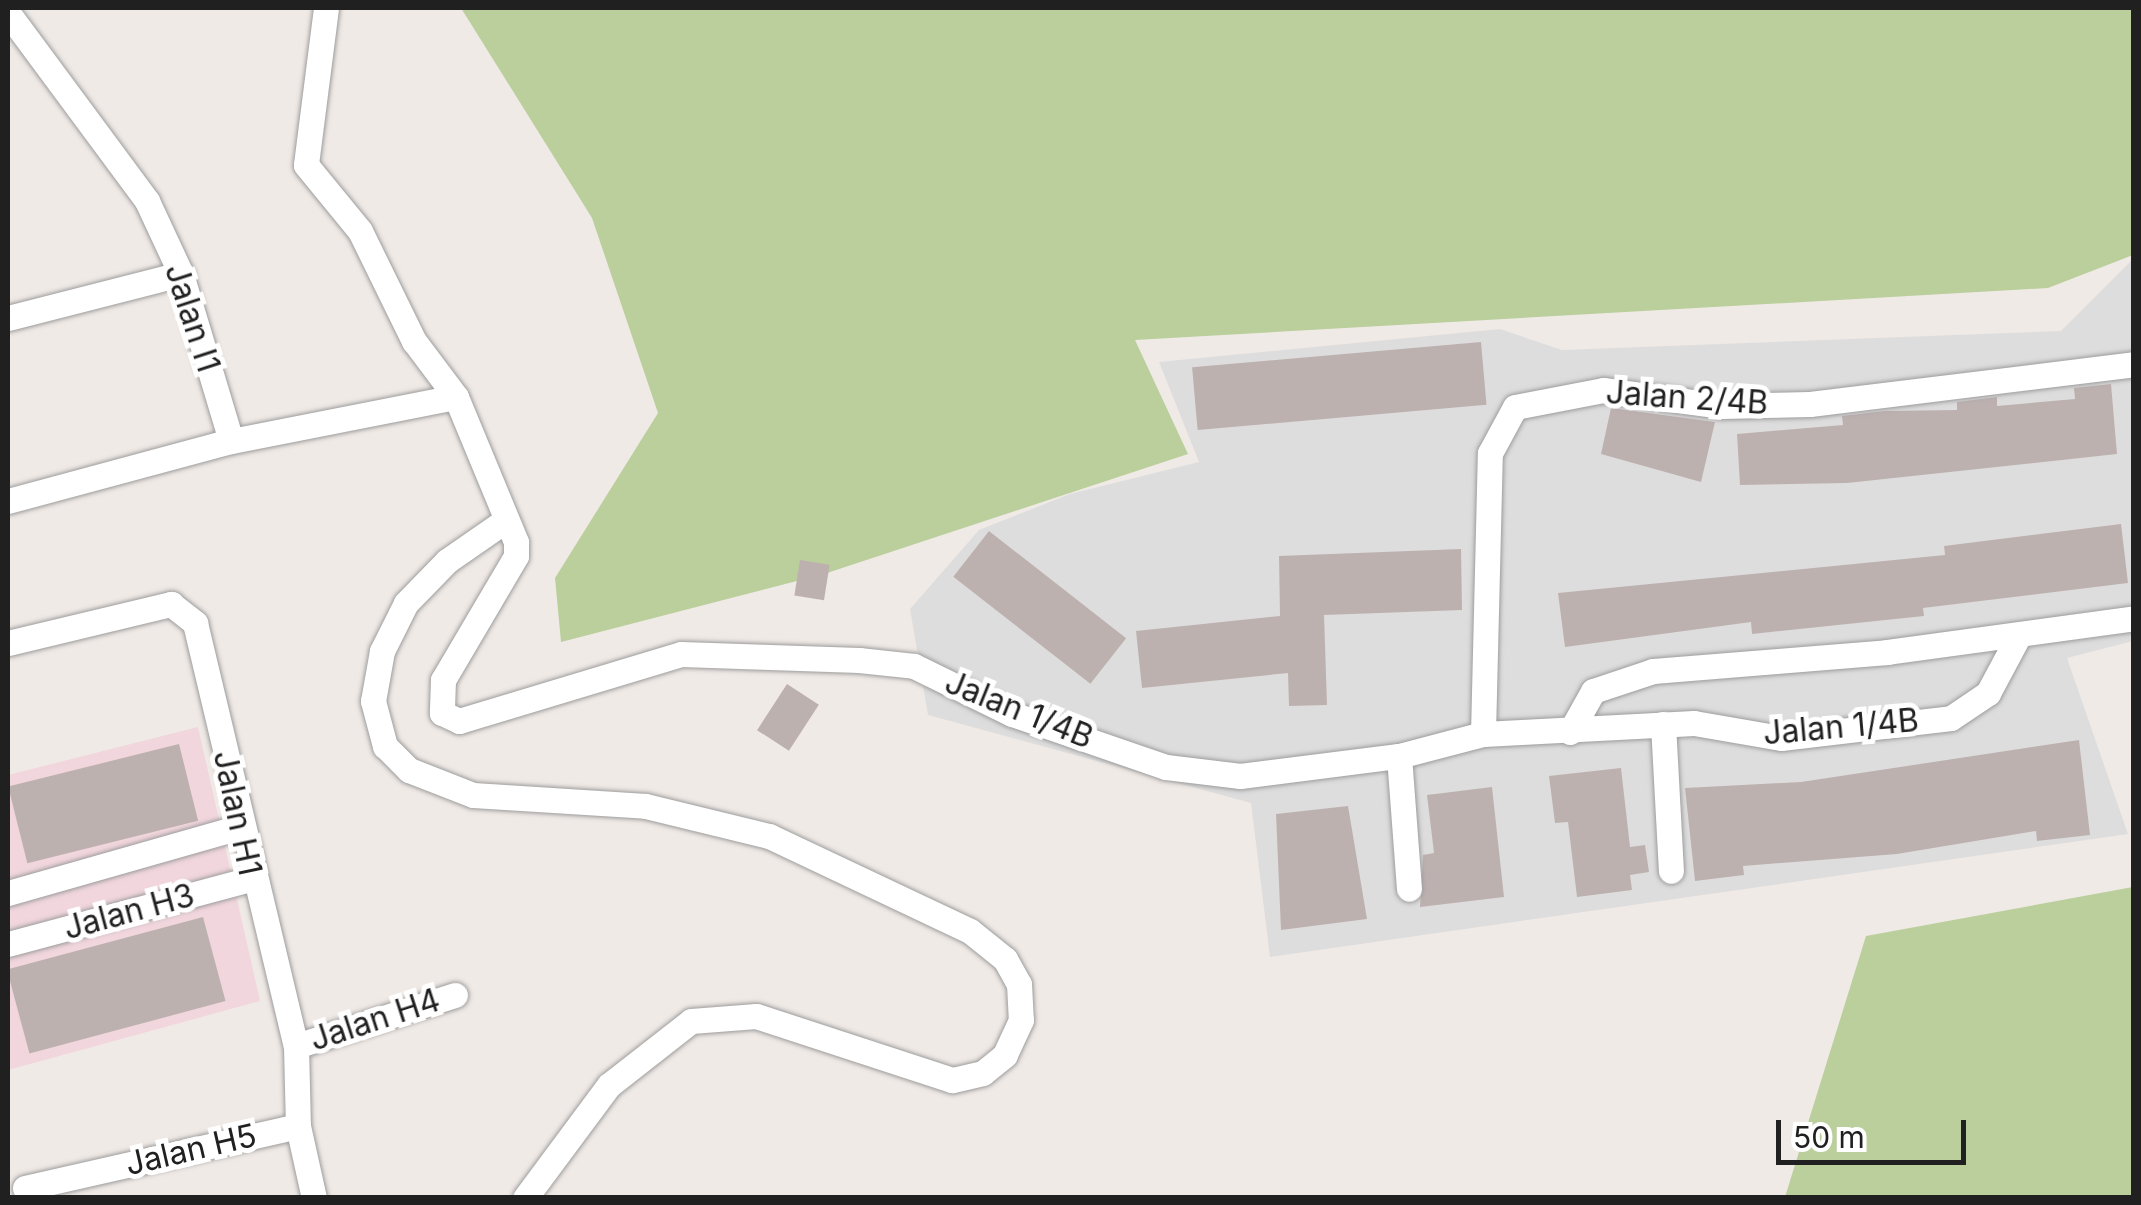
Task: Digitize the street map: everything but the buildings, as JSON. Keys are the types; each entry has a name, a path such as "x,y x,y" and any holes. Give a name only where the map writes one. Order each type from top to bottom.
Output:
{"street":[{"name":"Jalan 1/4B","path":"326,8 306,165 360,230 414,341 456,397 506,520 516,556 438,697 442,713 460,721 482,720 681,654 743,654 914,666 1012,714 1166,768 1240,776 1399,756 1482,734 1662,724 1780,738 1951,718 1988,692 2019,636"},
{"name":"Jalan I1","path":"9,17 148,200 181,274 231,441"},
{"path":"8,318 181,274"},
{"name":"Jalan 2/4B","path":"1482,734 1490,453 1515,407 1603,390 1721,406 1810,404 2134,364"},
{"path":"8,501 231,441 456,397"},
{"path":"506,520 420,589 382,651 373,701 384,746 409,770 473,795 552,794 646,806 769,836 970,931 1005,959 1019,984 1021,1020 1005,1055 983,1073 952,1080 756,1016 691,1022 609,1085 525,1198"},
{"name":"Jalan H1","path":"8,643 170,604 196,623 250,879 296,1046 298,1126 314,1198"},
{"path":"1570,732 1593,691 1653,671 2019,636 2134,618"},
{"path":"1662,724 1672,871"},
{"path":"1399,756 1409,889"},
{"name":"Jalan H3","path":"8,893 240,827"},
{"name":"Jalan H3","path":"8,944 250,879"},
{"name":"Jalan H4","path":"296,1046 455,995"},
{"name":"Jalan H5","path":"25,1188 298,1126"}],"shaded area":[{"path":"2133,259 2133,641 2067,658 2128,834 1270,957 1251,803 928,715 910,609 979,530 1070,494 1199,462 1159,362 1500,329 1562,350 2061,331"},
{"path":"198,727 260,1001 8,1070 8,775"}],"green space":[{"path":"461,8 2133,8 2133,255 2048,288 1135,340 1188,454 824,574 561,642 555,578 658,413 592,218"},
{"path":"2133,887 2133,1197 1785,1197 1866,936"}]}
